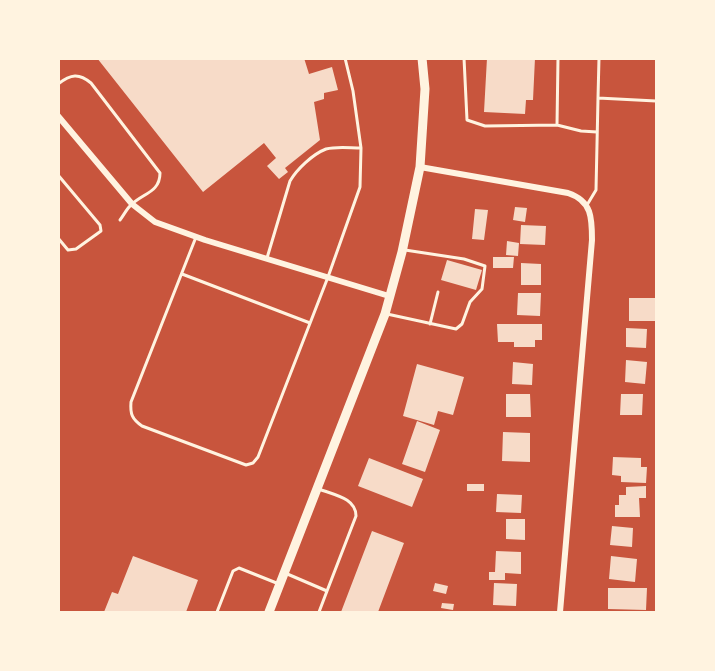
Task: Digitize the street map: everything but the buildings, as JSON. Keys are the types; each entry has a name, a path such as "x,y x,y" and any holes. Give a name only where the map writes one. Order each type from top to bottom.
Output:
{"main road":[{"path":"269,612 385,314 403,249 420,167 425,89 422,58"}],"street":[{"path":"60,121 132,204 155,222 196,237 389,296"},
{"path":"420,167 562,192 579,197 587,205 591,215 592,240 560,612"}],"lane":[{"path":"196,237 131,402 130,412 134,421 142,426 246,465 253,463 258,457 328,277 360,187 361,148 353,91 345,58"},
{"path":"464,58 467,120 484,126 557,125 597,132"},
{"path":"557,125 558,58"},
{"path":"587,205 596,190 599,58"},
{"path":"58,84 76,75 91,83 160,173 160,181 155,188 132,204 120,220"},
{"path":"598,98 657,101"},
{"path":"267,259 294,173 325,150 361,148"},
{"path":"58,175 100,225 100,231 76,249 68,250 58,238"},
{"path":"385,314 456,329 462,324 470,303 482,290 485,266 464,259 403,249"},
{"path":"182,274 310,323"},
{"path":"430,324 438,292"},
{"path":"318,488 352,502 356,508 356,516 319,612"},
{"path":"217,612 233,571 239,568 280,585"},
{"path":"284,572 327,591"}]}
